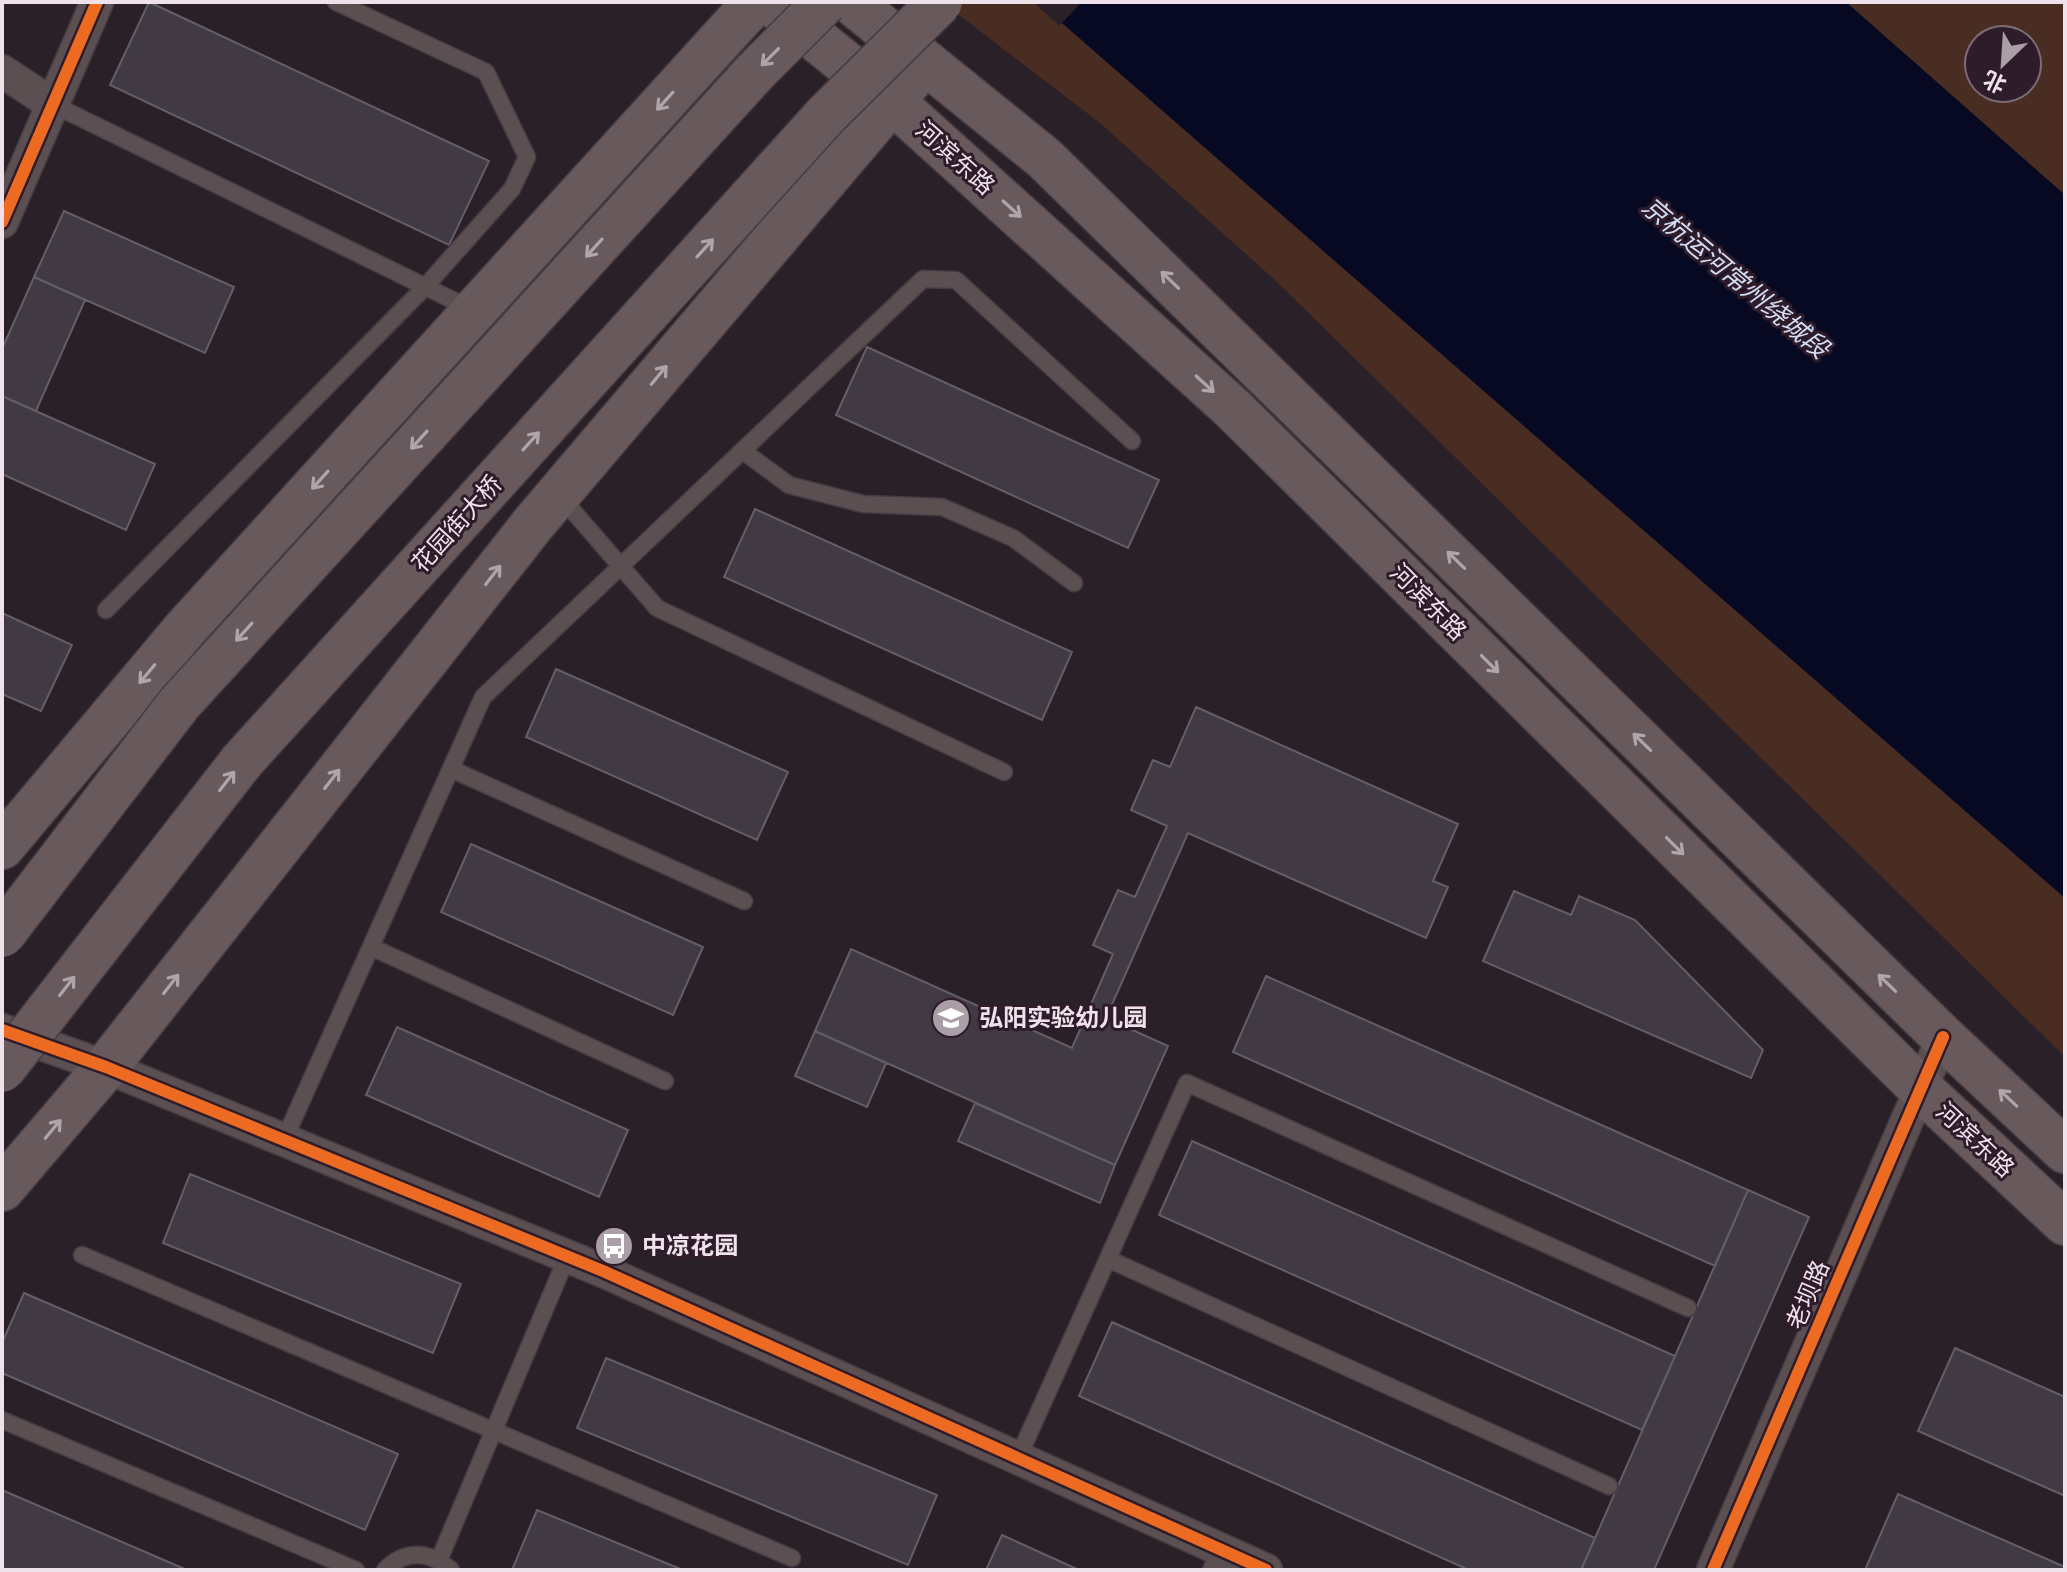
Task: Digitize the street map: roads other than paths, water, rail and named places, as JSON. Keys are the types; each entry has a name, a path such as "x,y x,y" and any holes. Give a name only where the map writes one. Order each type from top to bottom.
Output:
{"main road":[{"path":"2,847 185,629 755,2"},
{"name":"河滨东路","path":"770,2 892,101 1232,408 1921,1089 2065,1223"},
{"path":"2,935 179,704 745,83 825,2"},
{"name":"河滨东路","path":"851,2 1044,158 1943,1037 2065,1151"},
{"name":"花园街大桥","path":"2,1070 242,761 826,115 940,2"},
{"path":"2,1189 106,1067 558,494 925,61"}],"street":[{"path":"2,222 97,2"},
{"path":"2,71 52,104"},
{"path":"2,1030 106,1067 567,1257 1018,1458 1216,1560 1266,1570"},
{"name":"老坝路","path":"1713,1570 1943,1037"}],"lane":[{"path":"106,610 424,288 512,189 527,157 486,72 336,2"},
{"path":"52,104 474,311"},
{"path":"284,1140 483,697 923,279 956,280 1132,441"},
{"path":"743,451 789,485 863,504 942,507 1013,538 1074,583"},
{"path":"558,494 657,608 1004,772"},
{"path":"451,769 744,901"},
{"path":"371,947 665,1081"},
{"path":"1018,1458 1187,1083 1688,1308"},
{"path":"82,1255 792,1558"},
{"path":"385,1570 398,1559 412,1554 426,1554 445,1565 494,1431 567,1257"},
{"path":"1108,1259 1609,1486"},
{"path":"2,1420 356,1570"}],"water":[{"name":"京杭运河常州绕城段","path":"1038,2 1846,2 2065,195 2065,898"}],"place":[{"name":"弘阳实验幼儿园","path":"951,1018"},
{"name":"中凉花园","path":"614,1246"}]}
